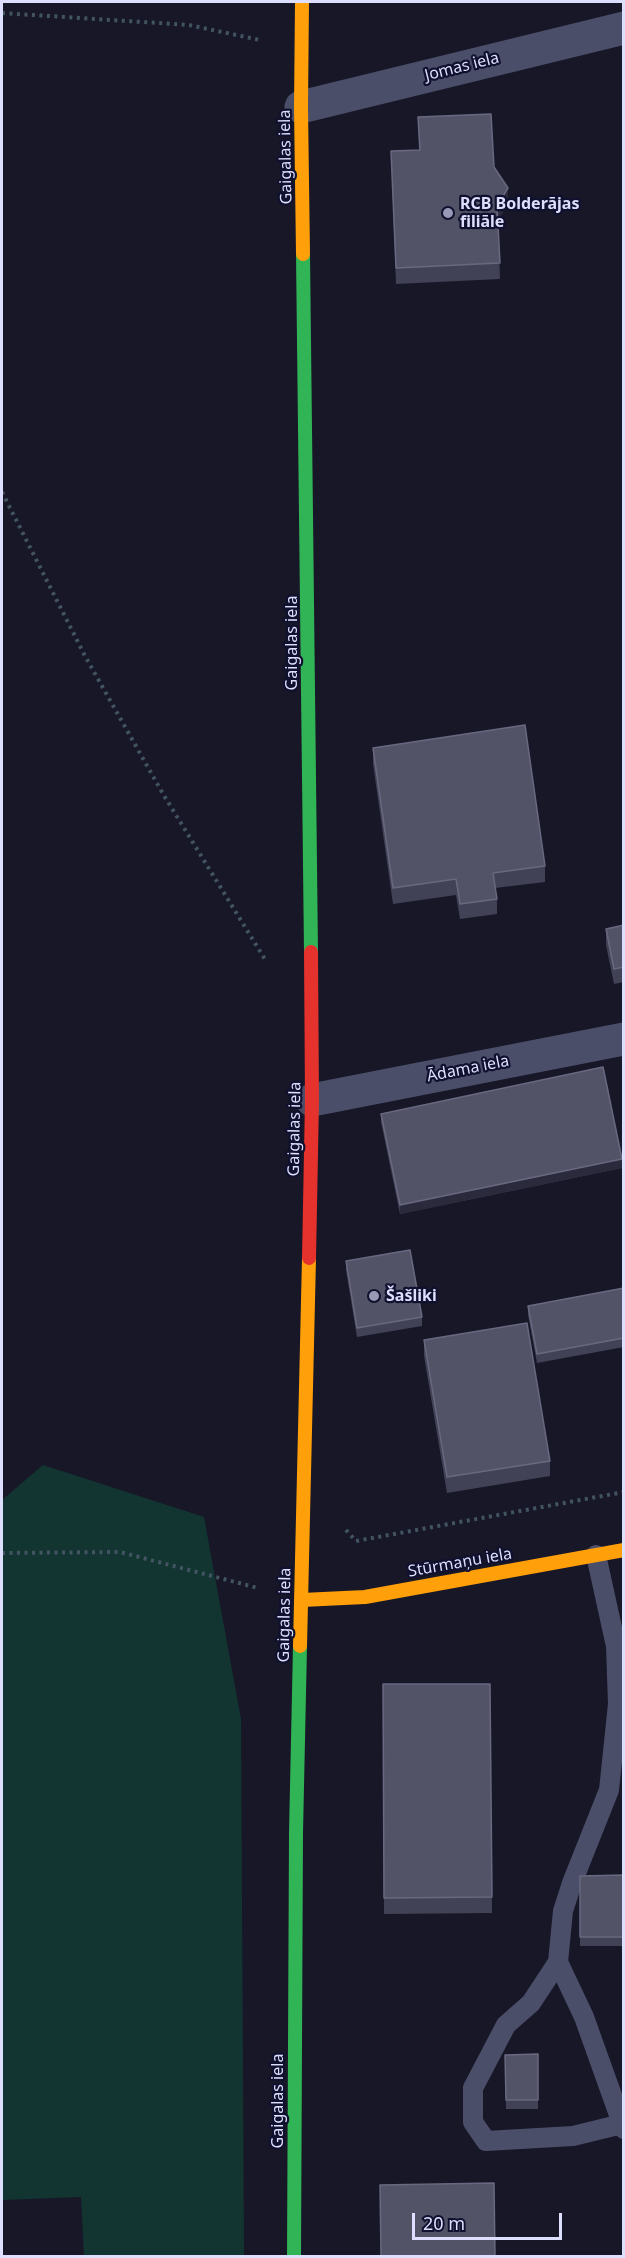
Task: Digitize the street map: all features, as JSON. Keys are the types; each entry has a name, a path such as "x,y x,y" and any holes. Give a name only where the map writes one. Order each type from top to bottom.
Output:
{"street":[{"name":"Gaigalas iela","path":"294,2256 296,1833 312,1100 308,483 301,107 302,2"},
{"name":"Jomas iela","path":"301,107 624,28"},
{"name":"Ādama iela","path":"312,1100 624,1039"},
{"name":"Stūrmaņu iela","path":"302,1600 364,1597 624,1550"}],"lane":[{"path":"558,1962 584,2017 623,2127 573,2136 486,2141 473,2122 473,2088 506,2025 531,2003 558,1962 563,1911 609,1790 618,1704 616,1646 596,1555"}],"path":[{"path":"2,12 189,25 303,49"},
{"path":"2,492 85,656 141,755 268,965"},
{"path":"345,1528 356,1541 624,1492"},
{"path":"2,1553 120,1552 302,1600"}],"green space":[{"path":"43,1465 204,1517 241,1719 244,2256 84,2256 81,2197 2,2200 2,1500"}],"building":[{"name":"RCB Bolderājas filiāle","path":"491,114 494,167 508,188 497,206 500,263 396,268 391,151 420,150 418,117"},
{"path":"525,725 545,866 493,873 497,899 460,904 456,879 393,888 373,748"},
{"path":"624,925 624,967 614,969 606,929"},
{"path":"603,1067 622,1159 400,1205 381,1114"},
{"path":"410,1250 422,1317 357,1328 346,1261"},
{"path":"624,1288 624,1338 537,1354 528,1306"},
{"path":"527,1323 550,1461 447,1477 424,1340"},
{"path":"383,1684 490,1684 492,1897 384,1898"},
{"path":"624,1875 624,1937 580,1937 580,1876"},
{"path":"538,2054 538,2100 506,2100 505,2055"},
{"path":"494,2183 495,2256 381,2256 380,2185"}],"traffic: fast":[{"path":"303,254 311,952"},
{"path":"294,2256 296,1833 300,1646"}],"traffic: slow":[{"path":"302,2 303,254"},
{"path":"300,1646 309,1258"},
{"path":"302,1600 365,1597 624,1550"}],"traffic: jam":[{"path":"309,1258 312,1100 311,952"}],"place":[{"name":"RCB Bolderājas filiāle","path":"448,213"},
{"name":"Šašliki","path":"374,1296"}]}
